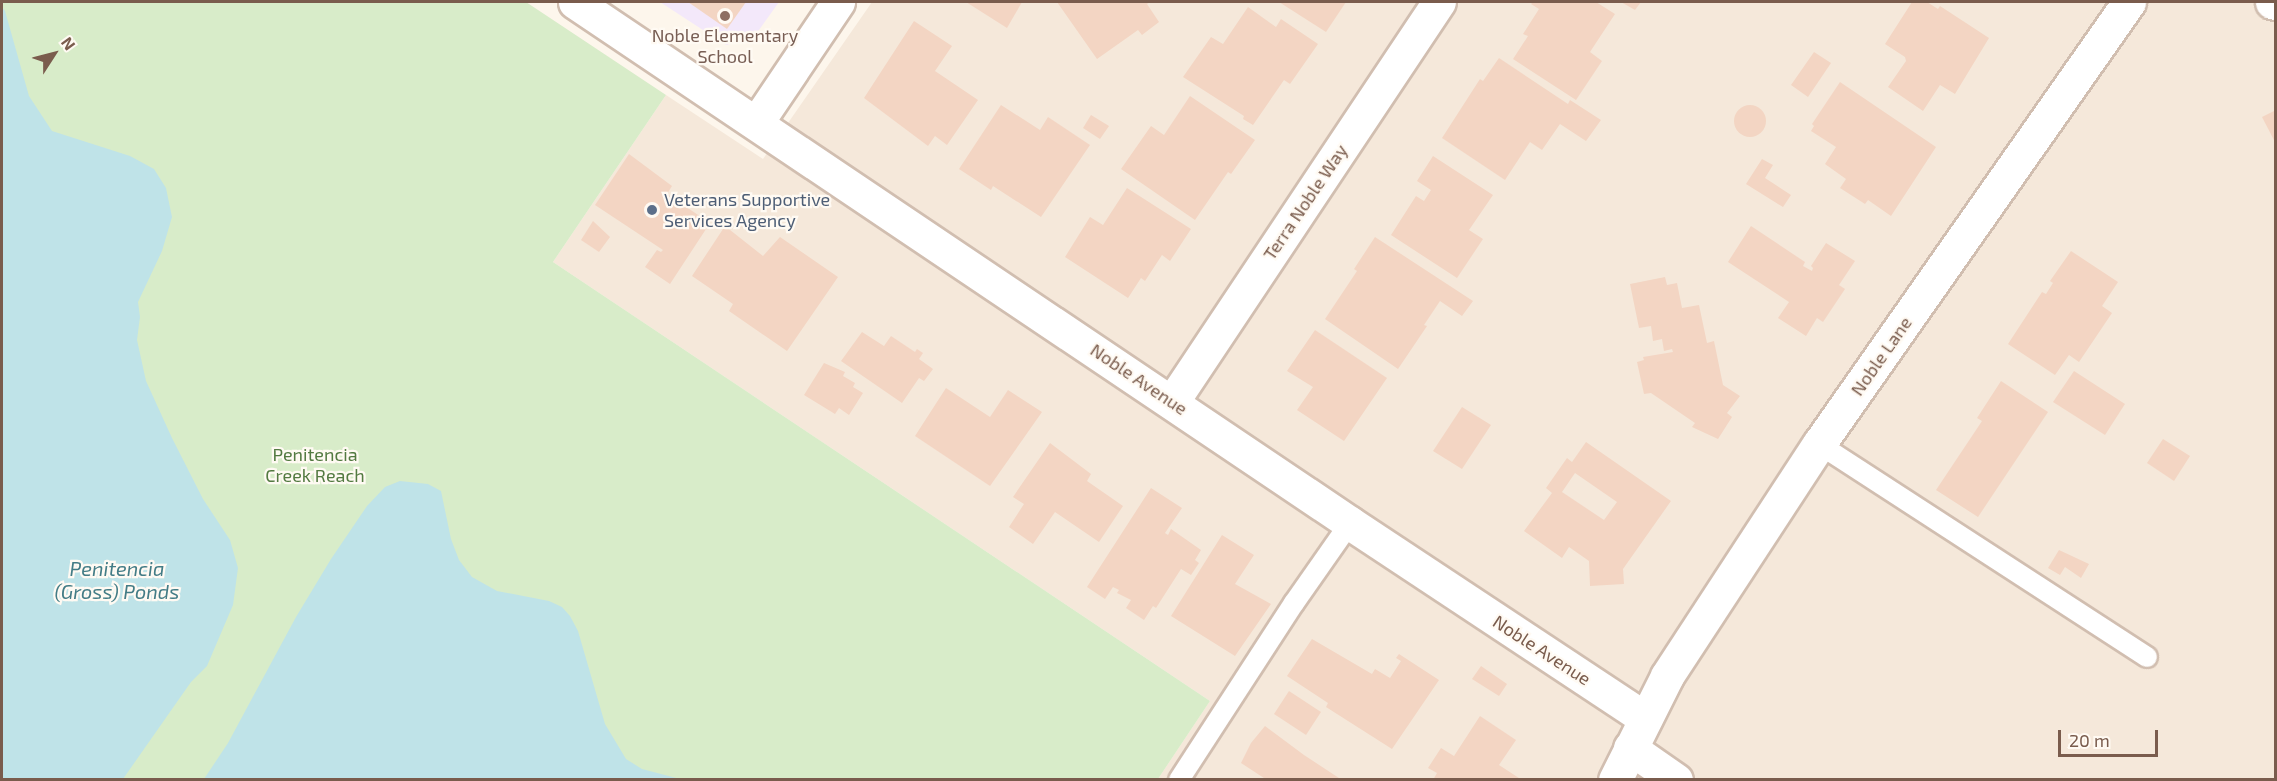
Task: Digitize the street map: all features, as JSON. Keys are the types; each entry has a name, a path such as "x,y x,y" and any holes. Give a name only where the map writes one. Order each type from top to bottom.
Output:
{"street":[{"name":"Noble Avenue","path":"575,2 757,122 1350,523 1645,718"},
{"path":"757,122 838,2"},
{"name":"Terra Noble Way","path":"1172,402 1439,2"},
{"name":"Noble Lane","path":"1645,718 1667,676 1819,444 2129,2"},
{"path":"1615,780 1645,718"},
{"path":"1630,748 1676,780"}],"lane":[{"path":"1819,444 2147,657"},
{"path":"1179,780 1294,603 1350,523"}],"shaded area":[{"name":"Noble Elementary School","path":"660,2 779,2 759,30 744,41 726,45"},
{"path":"872,2 2275,2 2275,779 1158,779 1210,701 553,262 666,95 763,159"}],"green space":[{"name":"Penitencia Creek Reach","path":"2,2 526,2 666,95 553,262 1210,701 1158,779 2,780"}],"water":[{"name":"Penitencia (Gross) Ponds","path":"2,7 29,96 52,131 130,156 154,169 166,188 172,217 162,251 138,302 140,317 137,340 146,381 203,499 230,540 238,568 233,605 207,666 191,682 123,779 2,779"},
{"path":"400,481 428,484 441,491 451,539 459,560 472,577 497,591 549,601 562,607 578,631 605,724 626,759 642,769 680,779 204,779 228,743 296,617 331,559 367,506 385,487"}],"building":[{"path":"688,2 746,2 727,29"},
{"path":"966,2 1022,2 1007,28"},
{"path":"1057,2 1150,2 1147,4 1159,22 1142,35 1138,30 1097,59"},
{"path":"1279,2 1346,2 1326,32"},
{"path":"1533,2 1596,2 1615,14 1590,52 1602,61 1576,100 1513,59 1528,36 1523,34 1539,9 1531,4"},
{"path":"1621,2 1641,2 1635,10"},
{"path":"1912,2 1927,2 1938,9 1940,6 1989,38 1955,94 1940,85 1923,111 1888,87 1906,61 1905,57 1885,44"},
{"path":"1248,7 1276,27 1281,19 1318,44 1290,84 1284,80 1253,125 1243,119 1244,116 1183,77 1211,37 1223,44"},
{"path":"914,21 952,46 935,71 978,100 947,145 935,136 928,146 864,98"},
{"path":"1814,52 1831,63 1808,97 1791,85"},
{"path":"1499,58 1568,104 1570,100 1601,120 1586,141 1560,124 1542,150 1530,142 1505,180 1442,138 1480,79 1483,81"},
{"path":"1840,82 1936,147 1891,216 1868,200 1865,204 1840,188 1846,179 1825,164 1836,147 1811,131 1814,126 1812,124"},
{"path":"1190,96 1255,140 1231,174 1228,172 1195,220 1121,169 1151,126 1164,135"},
{"path":"1001,105 1040,130 1048,117 1090,145 1041,217 993,186 991,190 959,169"},
{"path":"1750,105 1762,109 1766,121 1762,133 1750,137 1738,133 1734,121 1738,109"},
{"path":"2276,110 2276,144 2262,117"},
{"path":"1091,115 1109,126 1100,139 1083,128"},
{"path":"629,154 672,186 667,194 710,223 670,284 645,267 657,250 661,252 663,250 595,205"},
{"path":"1433,156 1493,195 1469,230 1483,239 1457,278 1391,235 1416,196 1424,201 1431,190 1417,181"},
{"path":"1762,159 1773,165 1765,178 1791,195 1783,207 1746,184"},
{"path":"1127,188 1191,229 1170,261 1162,255 1145,281 1141,278 1128,298 1065,257 1090,217 1103,225"},
{"path":"593,221 610,237 599,252 581,240"},
{"path":"725,226 763,256 780,237 838,277 787,351 729,311 733,304 692,276"},
{"path":"1751,226 1805,262 1803,266 1812,271 1811,266 1826,243 1855,261 1839,285 1845,289 1823,322 1817,318 1806,336 1778,318 1789,302 1728,262"},
{"path":"1375,237 1473,301 1462,316 1440,301 1424,325 1427,326 1398,369 1325,319 1357,271 1354,269"},
{"path":"2071,251 2118,282 2102,306 2112,313 2079,362 2069,355 2055,375 2008,344 2042,292 2046,294 2053,283 2050,281"},
{"path":"1665,277 1667,285 1677,283 1682,308 1699,305 1707,343 1714,341 1723,385 1740,396 1727,413 1732,417 1718,439 1692,427 1695,423 1651,393 1644,394 1637,362 1644,360 1643,357 1673,352 1672,349 1664,351 1662,339 1653,341 1651,326 1639,328 1630,284"},
{"path":"1315,330 1387,378 1344,441 1297,410 1313,387 1287,371"},
{"path":"862,332 884,346 891,336 915,352 917,349 923,353 919,359 933,369 924,381 919,378 902,403 841,361"},
{"path":"824,363 845,372 843,376 855,383 853,387 863,393 849,415 839,408 835,414 804,395"},
{"path":"2074,371 2125,404 2105,435 2053,402"},
{"path":"2001,381 2048,412 1978,517 1936,490 1982,421 1977,418"},
{"path":"946,388 990,417 1008,390 1042,412 990,486 915,436"},
{"path":"1462,407 1491,425 1462,469 1433,451"},
{"path":"2163,439 2190,456 2174,481 2147,463"},
{"path":"1586,442 1671,501 1623,569 1624,584 1590,586 1589,561 1569,547 1562,558 1524,531 1552,493 1546,488 1567,458 1572,462","holes":["1575,473 1617,502 1604,520 1562,492"]},
{"path":"1050,443 1091,474 1087,481 1123,506 1099,542 1055,512 1033,544 1009,527 1024,504 1013,497"},
{"path":"1151,488 1182,508 1165,533 1168,535 1171,529 1201,550 1195,560 1199,563 1191,575 1181,569 1156,608 1153,606 1144,620 1126,608 1131,600 1117,593 1119,590 1113,587 1105,599 1087,587"},
{"path":"1222,535 1254,555 1235,584 1271,604 1235,656 1171,616"},
{"path":"2059,550 2089,564 2081,578 2065,567 2060,575 2048,568"},
{"path":"1312,639 1372,674 1375,669 1390,678 1401,661 1396,658 1399,654 1439,680 1392,749 1326,707 1328,703 1287,676"},
{"path":"1481,666 1507,684 1499,696 1472,679"},
{"path":"1289,691 1321,712 1306,735 1274,714"},
{"path":"1480,716 1516,740 1499,765 1522,780 1433,780 1437,773 1428,768 1441,748 1454,756"},
{"path":"1265,726 1342,780 1267,780 1241,763 1251,743"}],"place":[{"name":"Noble Elementary School","path":"725,16"},
{"name":"Veterans Supportive Services Agency","path":"652,210"}]}
